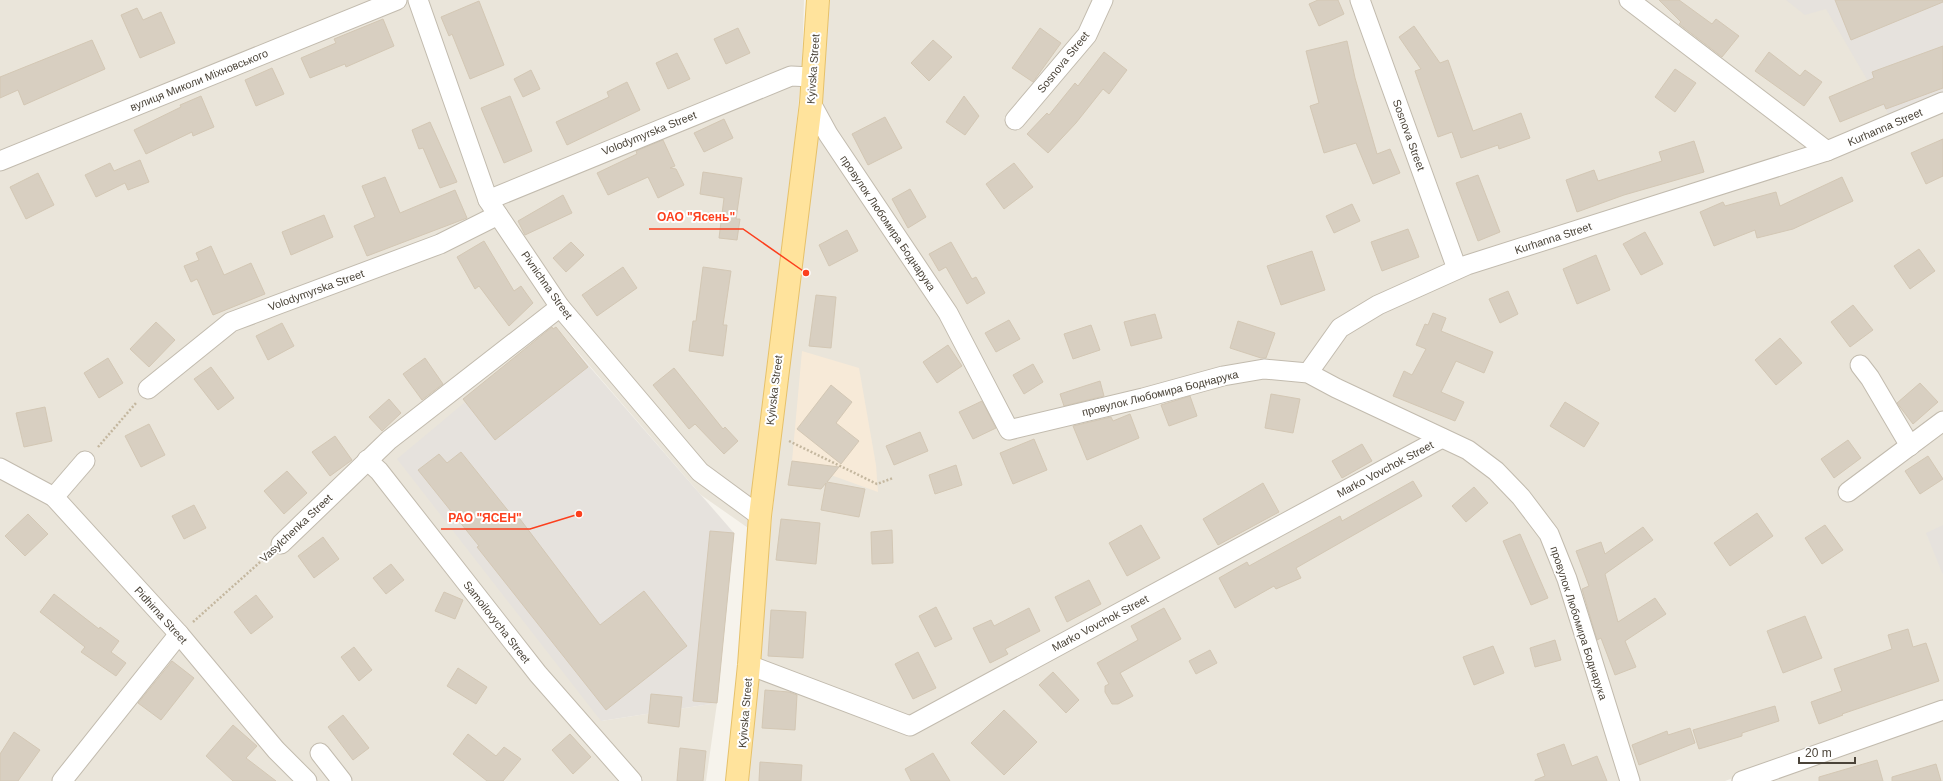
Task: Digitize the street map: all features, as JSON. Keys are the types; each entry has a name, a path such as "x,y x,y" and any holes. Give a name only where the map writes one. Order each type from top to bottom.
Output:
{"main road":[{"name":"Kyivska Street","path":"737,781 749,665 760,516 811,103 818,0"}],"street":[{"name":"вулиця Миколи Міхновського","path":"0,161 397,0"},
{"name":"Pivnichna Street","path":"418,0 493,207 560,307 695,477 760,516"},
{"name":"Sosnova Street","path":"1015,120 1087,35 1103,0"},
{"name":"Sosnova Street","path":"1360,0 1457,269"},
{"path":"1630,0 1827,151"},
{"name":"Volodymyrska Street","path":"148,389 231,322 440,244 493,207 791,76 812,77"},
{"name":"Kurhanna Street","path":"1308,372 1340,328 1378,305 1457,269 1827,151 1943,102"},
{"name":"провулок Любомира Боднарука","path":"811,103 828,134 948,313 1009,430 1143,398 1223,376 1264,369 1308,372 1468,450 1496,471 1521,497 1550,534 1567,579 1630,781"},
{"name":"Vasylchenka Street","path":"281,544 389,440 560,307"},
{"path":"1860,365 1874,384 1910,446"},
{"path":"1848,492 1943,421"},
{"name":"Marko Vovchok Street","path":"749,665 910,726 1442,438"},
{"name":"Samoilovycha Street","path":"367,460 383,477 538,674 632,781"},
{"path":"54,497 85,461"},
{"name":"Pidhirna Street","path":"0,468 54,497 179,634 276,750 307,781"},
{"path":"62,781 179,634"},
{"path":"1742,781 1943,710"},
{"path":"320,752 342,781"}],"path":[{"path":"105,439 148,389"},
{"path":"769,435 788,440 877,484 894,478"},
{"name":"Vasylchenka Street","path":"179,634 281,544"}],"shaded area":[{"path":"0,0 804,0 802,69 778,303 751,530 701,495 556,327 601,721 717,703 706,781 0,781"},
{"path":"830,0 1943,0 1943,702 1725,781 743,781 760,634 794,304"},
{"path":"1786,0 1943,0 1943,96 1891,121 1886,109 1883,107 1826,9 1805,15"},
{"path":"555,327 734,533 717,703 601,721 397,459"},
{"path":"802,351 859,368 876,465 878,492 792,461"},
{"path":"1943,525 1943,575 1926,533"},
{"path":"1943,716 1943,781 1763,781"}],"building":[{"path":"1318,0 1338,0 1344,14 1319,26 1309,4"},
{"path":"1659,0 1679,0 1712,24 1716,19 1739,36 1722,57 1679,24 1681,22"},
{"path":"1835,0 1943,0 1943,2 1851,40"},
{"path":"479,1 504,65 470,79 452,34 449,36 441,17"},
{"path":"137,8 143,20 161,12 175,43 140,58 121,15"},
{"path":"383,19 394,46 346,67 345,64 310,78 301,58 336,43 334,39"},
{"path":"1414,26 1440,63 1448,60 1473,131 1521,113 1530,138 1499,149 1498,145 1461,158 1452,132 1438,137 1415,71 1421,69 1399,37"},
{"path":"738,28 750,53 726,64 714,39"},
{"path":"1040,28 1061,43 1033,82 1012,68"},
{"path":"92,40 105,69 24,105 18,90 0,98 0,77"},
{"path":"933,40 952,57 929,81 911,63"},
{"path":"1347,41 1355,78 1377,154 1390,149 1400,173 1373,184 1356,143 1324,153 1310,106 1319,103 1306,51"},
{"path":"1943,46 1943,88 1886,109 1884,104 1840,122 1829,97 1874,78 1872,72"},
{"path":"1104,52 1127,70 1109,94 1103,89 1076,123 1048,153 1027,134 1047,113 1049,115 1075,83 1078,86"},
{"path":"1769,52 1800,76 1805,70 1822,82 1804,106 1755,71"},
{"path":"677,53 690,79 668,89 656,63"},
{"path":"272,68 284,94 256,106 245,80"},
{"path":"1675,69 1696,83 1675,112 1655,97"},
{"path":"531,70 540,89 523,97 514,79"},
{"path":"627,82 640,110 567,145 556,122 609,97 607,92"},
{"path":"201,96 214,127 193,136 192,132 146,154 134,130 181,107 180,105"},
{"path":"510,96 532,151 504,163 481,108"},
{"path":"964,96 979,116 965,135 946,122"},
{"path":"885,117 902,148 868,165 852,134"},
{"path":"724,119 733,138 704,152 694,133"},
{"path":"430,122 457,182 440,188 423,148 419,149 412,130"},
{"path":"1943,139 1943,176 1926,184 1911,153"},
{"path":"663,140 675,166 670,168 676,169 684,185 658,198 648,177 608,195 597,173 637,154 636,151"},
{"path":"1694,141 1704,172 1624,195 1577,212 1566,180 1594,170 1598,181 1662,161 1659,152"},
{"path":"140,160 149,182 128,190 125,183 96,197 85,175 110,163 114,171"},
{"path":"1014,163 1033,187 1004,209 986,184"},
{"path":"703,172 742,178 736,219 740,219 737,240 719,238 724,198 700,194"},
{"path":"38,173 54,205 26,219 10,187"},
{"path":"1478,175 1500,232 1478,241 1456,183"},
{"path":"385,177 400,213 455,190 467,218 367,256 354,226 375,217 362,186"},
{"path":"1842,177 1853,201 1793,229 1757,238 1755,230 1714,246 1700,212 1723,202 1725,206 1776,192 1780,206"},
{"path":"910,189 926,217 908,228 892,199"},
{"path":"563,195 572,213 525,235 518,221"},
{"path":"1352,204 1360,221 1334,233 1326,216"},
{"path":"324,215 333,237 291,255 282,232"},
{"path":"1408,229 1419,257 1382,271 1371,242"},
{"path":"847,230 858,251 829,266 819,245"},
{"path":"1645,232 1663,264 1641,275 1623,244"},
{"path":"484,241 514,291 521,286 533,303 509,326 479,286 475,289 457,257"},
{"path":"571,242 584,255 566,272 553,258"},
{"path":"951,242 972,279 976,277 985,293 967,304 946,267 939,271 929,254"},
{"path":"211,246 224,275 251,263 265,294 213,315 197,279 191,282 184,266 199,260 196,253"},
{"path":"1919,249 1935,271 1910,289 1894,266"},
{"path":"1312,251 1325,290 1281,305 1267,266"},
{"path":"1596,255 1610,290 1577,304 1563,269"},
{"path":"623,267 637,288 597,316 582,295"},
{"path":"703,267 731,271 723,325 727,325 723,356 689,351 693,321 696,321"},
{"path":"1508,291 1518,314 1500,323 1489,299"},
{"path":"816,295 836,297 831,348 809,346"},
{"path":"1853,305 1873,330 1850,347 1831,322"},
{"path":"1433,313 1446,318 1441,331 1493,352 1484,373 1456,361 1441,392 1464,402 1455,421 1393,396 1404,371 1412,375 1426,349 1416,345 1425,324 1428,325"},
{"path":"1155,314 1162,338 1131,346 1124,322"},
{"path":"1009,320 1020,339 996,352 985,333"},
{"path":"1238,321 1275,333 1266,358 1261,358 1230,348"},
{"path":"156,322 175,340 149,367 130,349"},
{"path":"282,323 294,346 268,360 256,336"},
{"path":"1091,325 1100,350 1073,359 1064,334"},
{"path":"552,327 553,329 556,327 588,367 495,440 463,399"},
{"path":"1780,338 1802,363 1776,385 1755,360"},
{"path":"948,345 962,366 937,383 923,362"},
{"path":"108,358 123,383 99,398 84,373"},
{"path":"425,358 443,384 422,400 403,374"},
{"path":"1033,364 1043,382 1024,394 1013,375"},
{"path":"211,367 234,398 218,410 194,379"},
{"path":"674,368 723,429 725,427 738,441 724,454 695,424 689,429 653,385"},
{"path":"1100,381 1104,396 1064,406 1060,394"},
{"path":"1920,383 1938,402 1913,424 1897,403"},
{"path":"831,385 852,402 836,423 859,441 841,464 797,429"},
{"path":"1271,394 1300,399 1293,433 1265,428"},
{"path":"1190,396 1197,416 1169,426 1161,405"},
{"path":"389,399 401,413 382,431 369,417"},
{"path":"982,401 996,428 973,439 959,412"},
{"path":"1565,402 1599,423 1584,447 1550,426"},
{"path":"45,407 52,441 24,447 16,413"},
{"path":"1130,414 1139,438 1087,460 1073,426 1111,417 1113,421"},
{"path":"149,424 165,455 141,467 125,436"},
{"path":"920,432 928,451 894,465 886,446"},
{"path":"335,436 352,460 330,476 312,452"},
{"path":"1034,439 1047,470 1013,484 1000,453"},
{"path":"1848,440 1861,458 1834,478 1821,459"},
{"path":"1362,444 1372,461 1342,478 1332,461"},
{"path":"461,452 514,518 517,515 600,625 644,591 687,646 606,710 418,470 439,454 447,463"},
{"path":"1928,456 1943,479 1920,494 1905,471"},
{"path":"792,461 839,467 827,482 865,489 859,517 821,510 826,483 821,489 788,485"},
{"path":"956,465 962,485 935,494 929,475"},
{"path":"287,471 307,493 284,514 264,491"},
{"path":"1413,481 1422,496 1296,568 1301,578 1276,589 1274,586 1235,608 1219,578 1247,562 1249,566 1340,516 1342,521"},
{"path":"1263,483 1279,512 1218,545 1203,519"},
{"path":"1474,487 1488,503 1466,522 1452,506"},
{"path":"194,505 206,528 184,539 172,516"},
{"path":"1757,513 1773,536 1730,566 1714,543"},
{"path":"28,514 48,534 25,556 5,536"},
{"path":"781,519 820,523 816,564 776,560"},
{"path":"1141,525 1160,558 1127,576 1109,543"},
{"path":"1825,525 1843,550 1822,564 1805,538"},
{"path":"1643,527 1653,540 1605,574 1618,622 1655,598 1666,614 1625,641 1636,667 1615,675 1601,638 1597,640 1582,589 1589,586 1576,551 1601,542 1605,554"},
{"path":"892,530 893,563 872,564 871,532"},
{"path":"710,531 734,533 717,703 693,701"},
{"path":"1520,534 1548,598 1531,605 1503,541"},
{"path":"323,537 339,559 314,578 298,556"},
{"path":"391,564 404,580 386,594 373,578"},
{"path":"1089,580 1101,604 1067,622 1055,597"},
{"path":"444,592 463,600 455,619 435,611"},
{"path":"54,594 99,629 100,627 119,641 111,652 126,663 116,676 81,652 85,647 40,612"},
{"path":"256,595 273,617 251,634 234,612"},
{"path":"936,607 952,639 935,647 919,616"},
{"path":"1029,608 1040,631 1005,649 1008,654 990,663 973,628 991,620 994,626"},
{"path":"1164,608 1181,639 1120,673 1133,696 1118,704 1112,704 1105,692 1105,686 1109,684 1097,663 1138,640 1131,626"},
{"path":"771,610 806,612 803,658 768,656"},
{"path":"1805,616 1822,658 1783,673 1767,631"},
{"path":"1908,629 1913,647 1926,643 1939,681 1842,714 1843,715 1819,724 1811,702 1842,691 1834,669 1892,649 1888,635"},
{"path":"1555,640 1561,660 1535,667 1530,648"},
{"path":"1493,646 1504,673 1474,685 1463,657"},
{"path":"354,647 372,670 359,681 341,657"},
{"path":"1210,650 1217,663 1196,674 1189,661"},
{"path":"918,652 936,688 913,699 895,664"},
{"path":"172,661 194,678 161,720 138,703"},
{"path":"458,668 487,687 476,704 447,686"},
{"path":"1053,672 1079,700 1066,713 1039,685"},
{"path":"765,690 789,692 797,695 795,730 762,728"},
{"path":"651,694 682,697 679,727 648,723"},
{"path":"1775,706 1779,721 1742,733 1742,736 1699,749 1693,730"},
{"path":"1004,710 1037,742 1004,775 971,743"},
{"path":"343,715 369,748 353,760 328,727"},
{"path":"233,725 257,746 246,758 276,781 233,781 206,756"},
{"path":"1690,728 1695,743 1639,765 1632,745 1667,731 1668,735"},
{"path":"14,732 40,750 18,781 0,781 0,754"},
{"path":"468,734 496,756 504,747 521,759 503,781 487,781 453,754"},
{"path":"570,734 591,757 573,774 552,750"},
{"path":"1564,744 1572,766 1597,756 1607,781 1535,781 1545,776 1537,754"},
{"path":"680,748 706,751 703,781 677,781"},
{"path":"933,753 950,781 911,781 905,769"},
{"path":"1877,760 1883,781 1819,781 1819,777"},
{"path":"760,762 802,765 801,781 759,781"},
{"path":"1936,764 1941,781 1892,781 1892,777"}],"place":[{"name":"ОАО \"Ясень\"","path":"806,273"},
{"name":"РАО \"ЯСЕН\"","path":"579,514"}]}
